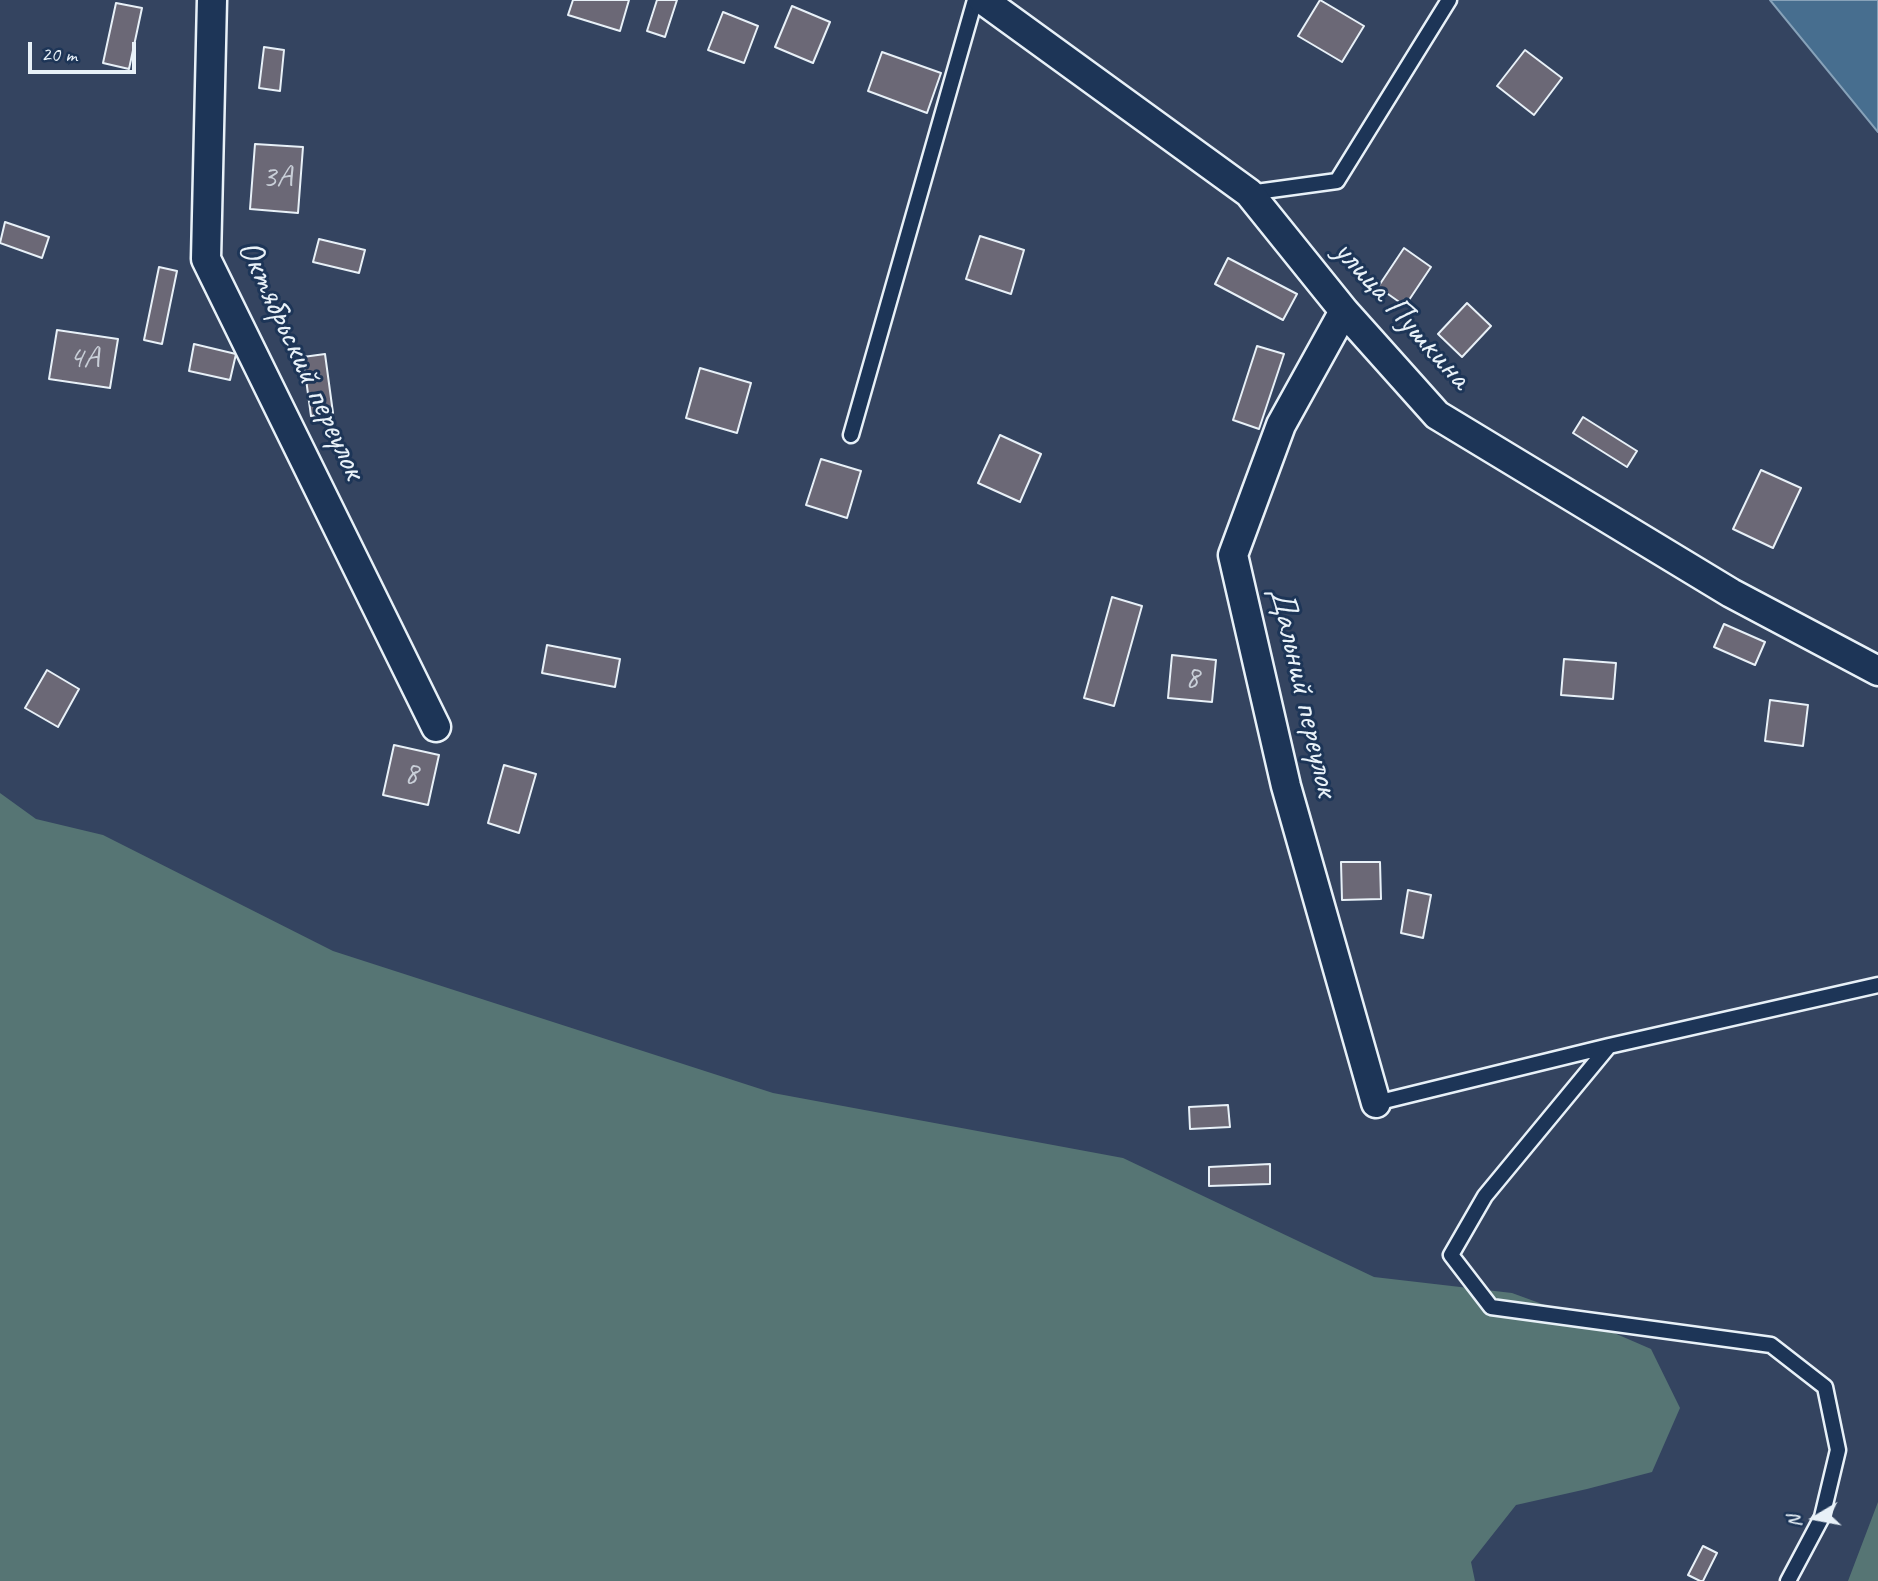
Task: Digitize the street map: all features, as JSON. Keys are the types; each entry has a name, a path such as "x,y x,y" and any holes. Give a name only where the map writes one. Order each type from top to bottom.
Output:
{"street":[{"name":"Октябрьский переулок","path":"212,0 206,259 436,727"},
{"name":"улица Пушкина","path":"983,0 1249,193 1344,311 1437,415 1731,593 1878,671"},
{"name":"Дальний переулок","path":"1344,311 1281,425 1233,555 1286,786 1376,1103"}],"lane":[{"path":"851,435 975,0"},
{"path":"1249,193 1338,181 1449,0"},
{"path":"1376,1103 1609,1046 1878,985"},
{"path":"1609,1046 1485,1196 1451,1255 1492,1307 1771,1345 1825,1387 1838,1450 1822,1517 1788,1581"}],"green space":[{"path":"0,793 36,819 103,835 333,951 773,1093 1123,1158 1374,1277 1512,1293 1575,1316 1651,1349 1680,1408 1652,1472 1516,1505 1471,1562 1475,1581 0,1581"},
{"path":"1878,1502 1878,1581 1848,1581"}],"water":[{"path":"1770,0 1878,0 1878,132"}],"building":[{"path":"573,0 629,0 620,31 568,15"},
{"path":"657,0 677,0 665,37 647,31"},
{"path":"1320,0 1364,26 1342,62 1298,36"},
{"path":"116,3 142,8 129,69 103,63"},
{"path":"792,6 830,22 813,63 775,47"},
{"path":"723,12 758,26 744,63 708,50"},
{"path":"264,47 284,50 280,91 259,88"},
{"path":"1525,50 1562,78 1534,115 1497,86"},
{"path":"882,52 941,73 927,113 868,91"},
{"path":"255,144 303,147 298,213 250,209"},
{"path":"5,222 49,237 42,258 0,243"},
{"path":"980,236 1024,250 1011,294 966,279"},
{"path":"319,239 365,250 359,273 313,262"},
{"path":"1404,248 1431,267 1405,306 1378,287"},
{"path":"1228,258 1297,294 1283,320 1215,284"},
{"path":"159,267 177,271 162,344 144,340"},
{"path":"1467,303 1491,326 1462,357 1438,334"},
{"path":"57,330 118,339 110,388 49,379"},
{"path":"194,344 236,354 230,380 189,371"},
{"path":"1257,346 1284,354 1259,429 1233,420"},
{"path":"325,354 333,413 311,416 303,357"},
{"path":"700,368 751,383 737,433 686,418"},
{"path":"1583,417 1637,451 1627,467 1573,433"},
{"path":"1000,435 1041,454 1020,502 978,483"},
{"path":"821,459 861,471 847,518 806,505"},
{"path":"1761,470 1801,488 1773,548 1733,529"},
{"path":"1112,597 1142,606 1114,706 1084,698"},
{"path":"1724,624 1765,642 1755,665 1714,647"},
{"path":"547,645 620,659 615,687 542,673"},
{"path":"1172,655 1216,660 1212,702 1168,698"},
{"path":"1564,659 1616,663 1613,699 1561,695"},
{"path":"47,670 79,689 58,727 25,708"},
{"path":"1770,700 1808,705 1803,746 1765,741"},
{"path":"394,745 439,755 428,805 383,795"},
{"path":"504,765 536,774 519,833 488,823"},
{"path":"1341,862 1380,862 1381,899 1342,900"},
{"path":"1408,890 1431,895 1423,938 1401,933"},
{"path":"1228,1105 1230,1127 1190,1129 1189,1107"},
{"path":"1270,1164 1270,1184 1209,1186 1209,1167"},
{"path":"1703,1546 1717,1553 1703,1581 1700,1581 1688,1575"}]}
